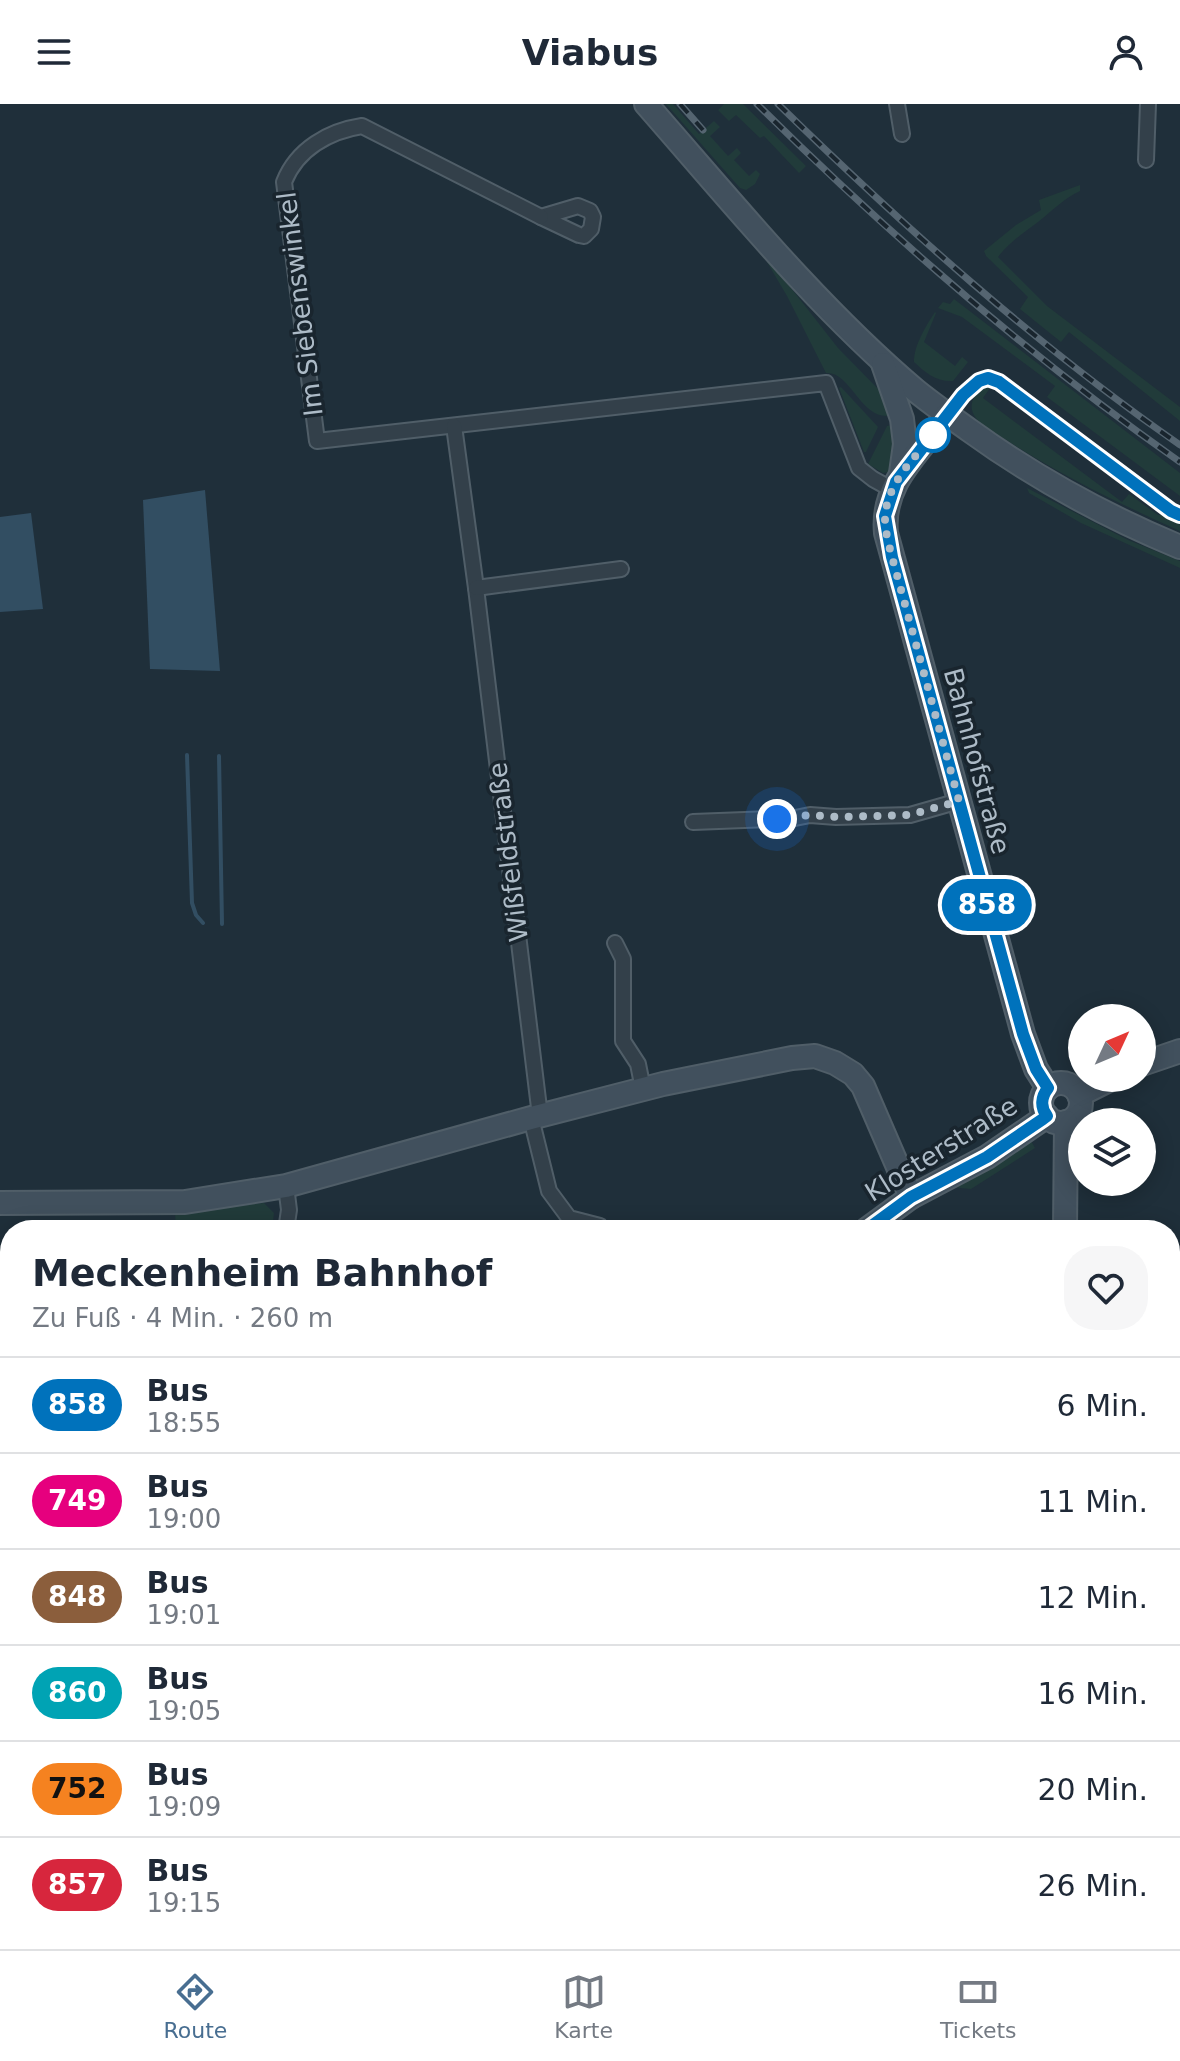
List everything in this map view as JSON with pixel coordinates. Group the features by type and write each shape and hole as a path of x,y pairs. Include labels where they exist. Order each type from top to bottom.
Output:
{"street":[{"path":"646,104 785,262 915,390 1038,477 1097,509 1180,547"},
{"path":"897,104 902,134"},
{"path":"1146,160 1148,104"},
{"name":"Im Siebenswinkel","path":"454,426 317,441 284,182 289,169 328,135 362,126 541,217"},
{"name":"Bahnhofstraße","path":"881,359 902,419 905,444 885,516 886,533 1023,1034 1036,1069 1048,1088"},
{"path":"454,426 826,383 859,468 873,479 897,481 947,414"},
{"name":"Wißfeldstraße","path":"454,426 476,588 535,1117 549,1191 569,1218 577,1220"},
{"path":"476,588 621,569"},
{"path":"693,822 810,815 910,815 959,801"},
{"path":"615,943 623,959 623,1041 638,1064 643,1089"},
{"path":"1156,1059 1180,1051"},
{"path":"0,1203 185,1202 286,1186 683,1079 815,1056 853,1074 863,1086 911,1197"},
{"path":"1067,1084 1079,1095 1081,1105 1078,1114 1056,1119 1044,1112 1042,1100 1048,1088 1067,1084"},
{"path":"1079,1095 1085,1092"},
{"path":"1056,1119 1064,1220"},
{"name":"Klosterstraße","path":"880,1220 911,1197 1056,1119"},
{"path":"286,1186 288,1220"},
{"path":"0,1370 0,1404"}],"green space":[{"path":"666,104 673,104 699,134 714,121 720,127 710,136 728,156 737,148 741,153 734,160 749,176 756,170 760,174 755,184 746,190 740,188"},
{"path":"724,104 743,104 806,166 799,173 764,136 760,138 736,115 729,121 718,110"},
{"path":"1080,185 1080,191 1019,236 998,257 1047,306 1180,407 1180,421 1069,332 1061,342 1020,309 1028,297 986,256 984,251 1016,225 1041,210 1039,200"},
{"path":"769,260 838,348 882,393 894,415 883,416 873,412 843,380 826,373 767,262"},
{"path":"954,299 1180,473 1180,496 1047,397 1055,386 962,317 938,308 943,302 950,304"},
{"path":"935,312 924,342 955,366 962,357 968,362 953,381 936,378 914,362 918,342"},
{"path":"984,387 990,388 983,398 1122,502 1129,494 1158,515 1170,515 1180,520 1180,531 1073,479 983,425 973,414 972,405 974,397"},
{"path":"839,388 878,427 866,452"},
{"path":"896,424 894,461 889,472 883,473 868,464 887,426"},
{"path":"1027,488 1128,540 1180,561 1180,568 1081,523 1029,493"},
{"path":"1031,1141 1035,1148 971,1189 950,1187"},
{"path":"264,1203 274,1213 273,1220 175,1220 175,1211"}],"water":[{"path":"205,490 220,671 150,669 143,500"},
{"path":"31,513 43,609 0,612 0,517"}],"waterway":[{"path":"187,755 192,903 203,923"},
{"path":"219,756 222,924"}],"railway":[{"path":"680,104 703,130"},
{"path":"757,104 857,200 961,292 1069,380 1180,462"},
{"path":"778,104 873,195 972,283 1074,367 1180,445"}],"bus line":[{"name":"858","path":"879,1220 911,1197 987,1157 1047,1116 1042,1100 1048,1088 1036,1069 1023,1034 892,557 885,516 896,482 963,395 979,381 988,378 999,382 1180,515"}],"route":[{"path":"777,819 810,815 910,815 959,801 886,533 885,516 896,482 933,435"}]}
